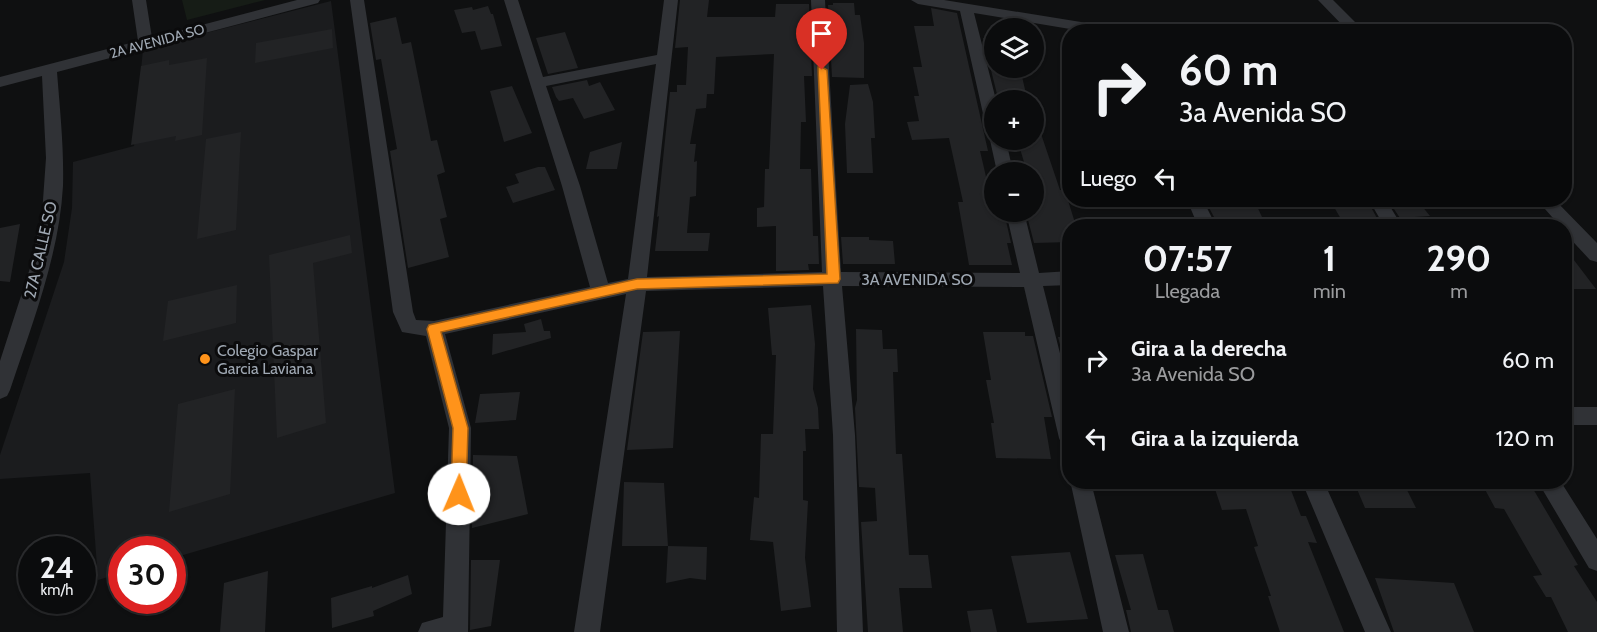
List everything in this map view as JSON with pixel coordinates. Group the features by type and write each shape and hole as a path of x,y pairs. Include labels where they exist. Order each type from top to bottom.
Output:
{"street":[{"path":"139,0 146,44"},
{"name":"2A AVENIDA SO","path":"0,82 314,0"},
{"name":"3A AVENIDA SO","path":"357,0 403,312 409,327 434,329 637,284 833,279 1062,278"},
{"path":"511,0 571,186 601,293"},
{"path":"587,632 637,284 671,0"},
{"path":"818,0 834,324 844,435 850,632"},
{"path":"918,0 1067,24"},
{"path":"1325,0 1350,24"},
{"path":"966,8 985,90"},
{"path":"537,83 664,58"},
{"name":"27A CALLE SO","path":"0,390 25,315 46,240 54,189 55,137 49,69"},
{"path":"1552,207 1563,219"},
{"path":"1017,222 1062,406"},
{"path":"1572,229 1597,255"},
{"path":"430,632 455,629 460,428 434,329"},
{"path":"1572,416 1597,417"},
{"path":"1082,489 1116,632"},
{"path":"1316,489 1378,632"},
{"path":"1553,489 1597,560"}],"shaded area":[{"path":"182,0 265,0 187,20"},
{"name":"Colegio Gaspar Garcia Laviana","path":"331,1 395,493 186,554 186,536 108,536 108,577 98,580 90,473 0,479 0,455 64,262 72,208 73,162 134,146 143,49"}],"building":[{"path":"680,0 709,0 707,17 775,17 776,4 809,4 812,76 804,76 806,122 801,122 800,169 811,169 813,236 818,236 819,264 808,264 809,270 776,271 776,226 757,227 757,208 764,207 765,169 769,169 774,54 716,57 714,94 707,94 706,108 696,109 690,144 696,144 694,162 697,161 696,196 690,197 687,233 710,233 708,251 655,251 670,92 677,92 677,85 686,85 688,47 675,48"},
{"path":"833,3 854,3 855,15 860,15 864,43 864,78 832,77 828,5 833,5"},
{"path":"488,6 493,14 502,46 481,50 475,31 462,33 454,10 472,7 473,10"},
{"path":"931,8 957,13 984,133 984,150 988,151 980,151 984,168 984,222 1006,222 1011,243 1007,243 1012,265 969,265 958,202 963,202 949,138 912,140 907,122 919,121 914,96 919,96 913,67 922,67 914,26 934,26"},
{"path":"396,17 402,44 411,42 431,141 437,140 445,172 437,175 447,217 440,219 449,257 408,268 390,151 397,149 381,59 376,60 370,23"},
{"path":"332,29 333,48 255,63 256,43"},
{"path":"565,32 578,68 548,74 536,38"},
{"path":"207,58 202,135 175,141 176,136 131,145 141,66 169,60 169,65"},
{"path":"993,78 1022,78 1025,90 996,90"},
{"path":"587,80 589,86 600,82 615,110 584,119 573,98 559,101 552,87"},
{"path":"868,84 873,102 875,138 871,138 873,173 847,173 845,124 850,85"},
{"path":"512,86 532,133 504,142 490,91"},
{"path":"241,132 236,230 197,239 206,139"},
{"path":"622,142 617,169 586,169 590,152"},
{"path":"1044,143 1060,190 1062,190 1062,207 1070,207 1074,219 1062,219 1062,242 1034,243 1029,222 1044,222 1044,162 1024,162 1020,150 1044,150"},
{"path":"545,167 555,190 513,203 506,187 519,183 515,174"},
{"path":"1209,207 1257,207 1262,217 1214,217"},
{"path":"1334,207 1371,207 1377,219 1341,219"},
{"path":"1393,207 1423,207 1430,216 1400,218"},
{"path":"20,224 10,282 0,281 0,228"},
{"path":"350,235 352,253 313,263 326,423 277,438 269,255"},
{"path":"841,237 869,237 869,240 893,241 895,264 843,264"},
{"path":"1572,258 1596,289 1572,289"},
{"path":"237,285 236,323 163,341 168,301"},
{"path":"811,305 815,344 813,389 818,408 819,429 805,429 803,500 808,501 805,558 811,607 781,611 773,542 750,540 754,497 759,498 761,434 773,434 776,355 772,355 768,308"},
{"path":"541,319 544,331 550,331 551,338 492,355 493,334 526,332 524,324"},
{"path":"856,329 882,330 883,349 897,349 898,372 893,372 896,454 902,454 909,555 928,555 932,588 899,588 903,632 868,632 861,522 877,521 875,488 859,487 855,408 857,400"},
{"path":"680,331 673,448 627,450 643,332"},
{"path":"983,332 1025,332 1025,336 1033,336 1052,417 1044,417 1051,459 996,458 991,423 994,423 986,380 991,380"},
{"path":"1058,337 1062,337 1062,352"},
{"path":"235,389 230,494 169,512 178,404"},
{"path":"520,392 516,420 475,423 480,394"},
{"path":"473,455 517,456 528,514 472,528"},
{"path":"624,482 664,483 668,546 622,546"},
{"path":"1215,489 1291,489 1301,516 1306,516 1317,543 1308,542 1344,632 1280,632 1268,596 1271,596 1254,547 1258,546 1246,509 1222,510"},
{"path":"1357,489 1406,489 1416,508 1365,508"},
{"path":"1485,489 1533,489 1578,565 1574,566 1597,602 1597,632 1568,632 1551,597 1546,597 1533,576 1542,575 1504,509 1495,508"},
{"path":"668,546 707,547 706,580 690,578 666,583"},
{"path":"1070,552 1088,619 1027,623 1011,556"},
{"path":"1143,554 1158,610 1168,610 1174,632 1131,632 1126,610 1131,610 1115,555"},
{"path":"471,560 500,560 491,626 470,630"},
{"path":"268,571 265,632 220,632 224,583"},
{"path":"408,575 412,594 373,611 374,616 332,628 331,598 372,586 372,588"},
{"path":"1375,578 1454,583 1474,632 1394,632"},
{"path":"992,609 997,632 971,632 967,611"}],"place":[{"name":"Colegio Gaspar Garcia Laviana","path":"205,359"}],"route":[{"path":"459,494 460,428 434,329 637,284 833,279 822,70"}]}
